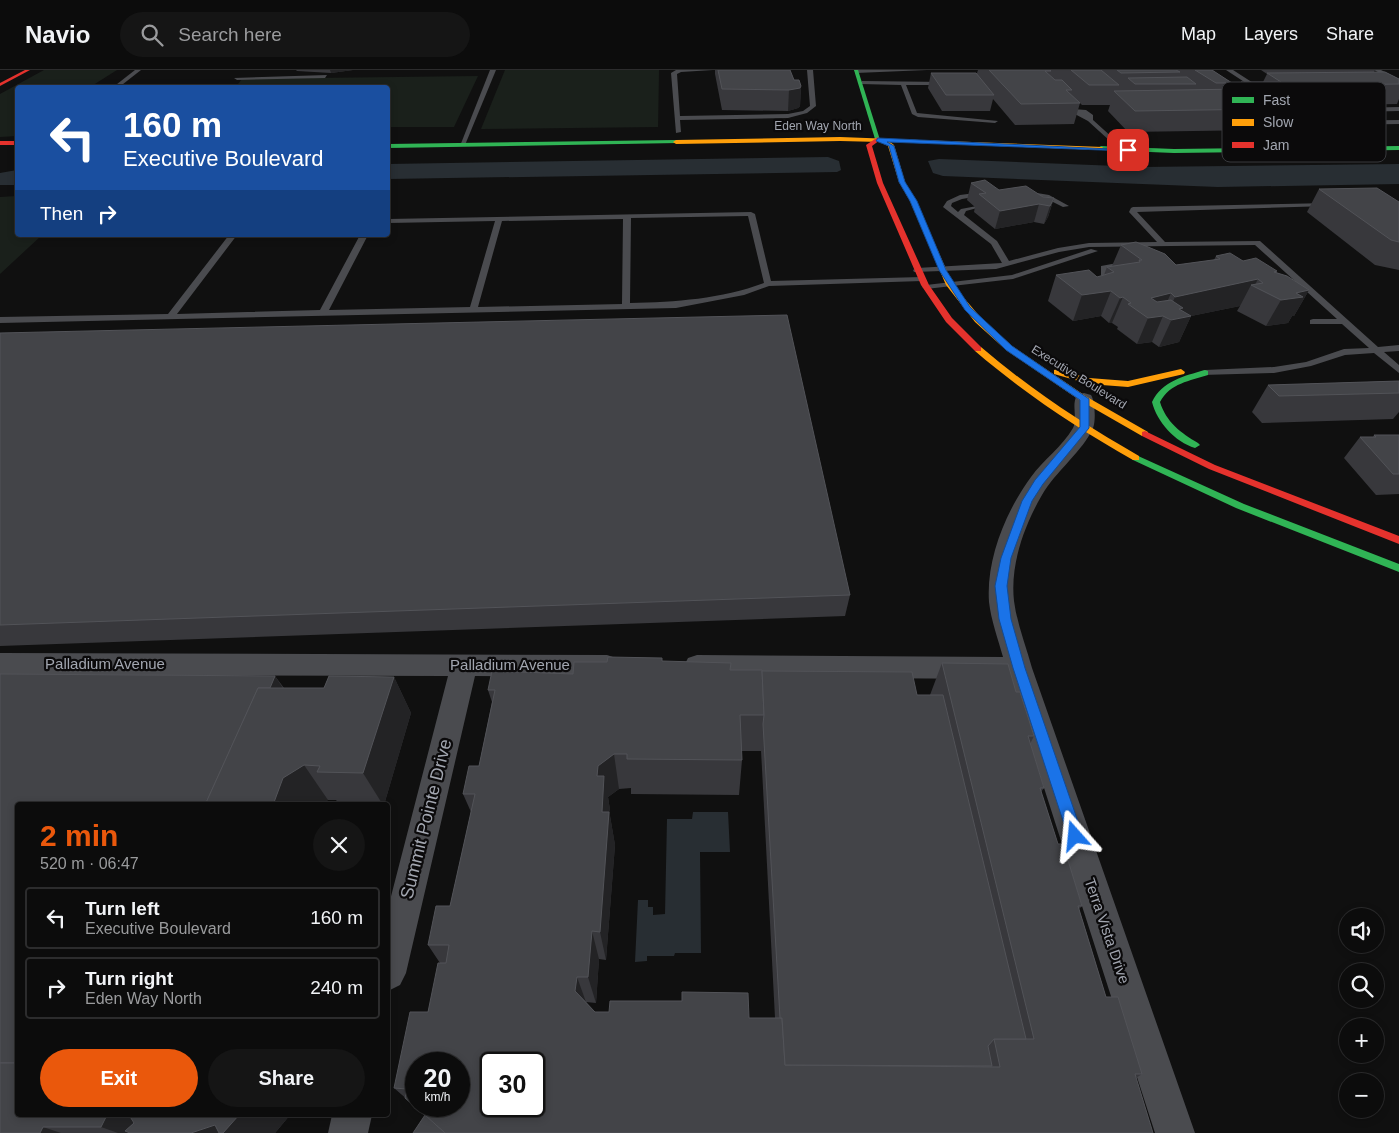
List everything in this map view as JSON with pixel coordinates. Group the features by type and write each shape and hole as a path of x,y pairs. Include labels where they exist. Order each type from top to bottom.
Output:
{"street":[{"path":"0,74 6,70"},
{"path":"0,85 28,70"},
{"path":"856,70 862,82 876,135"},
{"name":"Eden Way North","path":"390,146 464,140 678,132 1112,140 1222,140"},
{"name":"Eden Way North","path":"390,137 464,140 876,135 1147,150 1222,149"},
{"name":"Executive Boulevard","path":"1399,540 1212,467 1138,430 1084,413 1014,380 981,352 948,319 921,279 894,212 881,187 869,145 876,135 891,146 902,182 913,201 950,285 967,308 992,334 1028,362 1084,413 1131,454 1224,499 1399,568"},
{"name":"Eden Way North","path":"1386,138 1399,138"},
{"path":"0,143 15,143"},
{"name":"Eden Way North","path":"1386,148 1399,148"},
{"path":"0,153 15,152"},
{"path":"1028,362 1075,378 1102,383 1128,384 1183,372 1205,373"},
{"path":"1205,373 1176,382 1160,392 1155,402 1159,414 1170,428 1186,440 1309,506"},
{"name":"Terra Vista Drive","path":"1084,413 1027,501 1006,558 1001,586 1002,601 1019,668 1175,1133"},
{"name":"Palladium Avenue","path":"0,664 628,666"},
{"name":"Summit Pointe Drive","path":"390,965 465,664"},
{"path":"668,666 1019,668"},
{"path":"348,1133 352,1117"}],"lane":[{"path":"118,85 138,70"},
{"path":"231,84 245,70"},
{"path":"464,140 493,70"},
{"path":"678,132 674,73 680,70 710,70"},
{"path":"677,118 788,116 802,113 814,106 810,70"},
{"path":"856,70 924,70"},
{"path":"1229,70 1248,82"},
{"path":"1377,70 1399,81"},
{"path":"237,78 324,76"},
{"path":"862,82 949,83"},
{"path":"903,83 915,114 920,116 995,121"},
{"path":"1390,86 1399,86"},
{"path":"1070,103 1078,110"},
{"path":"1093,108 1073,111 1090,120 1112,140"},
{"path":"1386,109 1399,109"},
{"path":"1386,122 1399,122"},
{"path":"1017,196 1059,203 1030,202"},
{"path":"960,216 949,211 947,207 949,202 960,197 986,197"},
{"path":"1164,245 1134,212 1134,209 1338,204"},
{"path":"960,216 973,205 955,205 953,208 960,216 994,243 1007,264"},
{"path":"390,221 751,214 768,284"},
{"path":"626,306 627,217"},
{"path":"473,310 499,219"},
{"path":"171,316 231,237"},
{"path":"323,313 363,237"},
{"path":"921,279 943,270 1007,264 1073,247 1107,244 1257,243 1399,370"},
{"path":"1107,244 1127,249 1136,262 1104,268 1105,275 1111,280"},
{"path":"0,320 676,305 744,293 768,284 921,279 950,285 1013,277 1100,250 1127,249 1151,245"},
{"path":"1313,322 1345,322"},
{"path":"1205,373 1274,370 1308,364 1344,352 1399,348"}],"shaded area":[{"path":"44,70 117,70 93,85 16,85"},
{"path":"505,70 659,70 658,127 481,129"},
{"path":"478,76 454,127 390,127 390,85 237,85 242,79"},
{"path":"15,86 15,136 0,137 0,94"},
{"path":"828,157 839,161 841,170 837,172 390,179 390,164"},
{"path":"939,159 1143,167 1399,164 1399,184 1218,187 943,176 933,173 928,161"},
{"path":"15,170 15,185 0,185 0,173"},
{"path":"15,196 15,237 40,237 0,274 0,197"},
{"path":"693,812 728,812 730,852 700,852 701,953 647,956 647,961 635,962 638,900 648,900 648,907 653,907 653,915 665,914 667,819 692,819"}],"building":[{"path":"718,70 790,70 794,80 799,80 801,86 800,88 789,90 722,89"},
{"path":"989,70 1050,70 1045,71 1055,80 1062,80 1072,90 1066,90 1080,103 1021,104"},
{"path":"1071,70 1101,70 1119,85 1089,85"},
{"path":"1117,70 1176,70 1180,72 1121,73"},
{"path":"1195,70 1212,70 1230,82 1216,83"},
{"path":"1385,72 1399,79 1399,84 1386,84 1386,82 1281,82 1267,73"},
{"path":"931,73 976,73 994,95 946,95"},
{"path":"1187,77 1196,84 1135,84 1128,78"},
{"path":"1222,89 1222,110 1135,111 1114,91"},
{"path":"985,180 999,190 1026,186 1043,197 1054,198 1050,206 1039,204 1000,211 979,194 986,193 971,183"},
{"path":"1377,188 1399,202 1399,242 1391,240 1319,189"},
{"path":"1136,242 1165,254 1176,265 1220,259 1216,256 1230,253 1243,261 1256,258 1277,271 1274,272 1287,276 1309,290 1296,293 1303,297 1281,300 1251,285 1263,283 1258,279 1175,297 1171,293 1151,298 1157,302 1171,300 1183,308 1179,309 1191,316 1171,320 1163,316 1148,318 1128,304 1131,303 1123,297 1120,298 1111,291 1082,295 1056,275 1089,270 1097,277 1114,272 1107,267 1140,262 1139,260 1142,260 1121,245"},
{"path":"787,315 850,595 0,625 0,333"},
{"path":"1399,381 1399,393 1279,396 1268,385"},
{"path":"1374,435 1399,435 1399,474 1393,474 1360,437 1376,437"},
{"path":"608,657 662,658 662,661 731,663 730,670 762,670 764,715 740,715 742,760 627,759 627,754 614,754 598,766 597,776 604,776 602,812 609,812 600,932 592,931 588,977 577,977 575,991 595,1012 609,1012 610,1001 682,1001 682,992 748,993 749,1018 782,1018 785,1065 1000,1067 994,1039 1034,1039 942,663 1008,664 1016,692 1020,692 1034,736 1028,736 1044,788 1040,788 1058,844 1063,844 1082,906 1078,906 1106,997 1118,997 1142,1074 1135,1074 1153,1133 445,1133 427,1117 470,1117 470,1052 405,1052 405,1089 394,1088 410,1012 428,1012 438,963 446,963 449,945 428,945 436,906 450,906 475,794 463,794 469,766 479,766 495,690 488,690 492,671 573,674 574,662 607,662"},
{"path":"762,671 912,672 917,695 943,695 1026,1039 994,1039 988,1046 992,1066 785,1065 782,1018 780,1018 763,724"},
{"path":"0,674 275,676 270,688 258,688 206,802 15,802 15,1063 0,1063"},
{"path":"329,676 394,677 363,773 317,772 320,766 304,765 283,778 274,802 206,802 258,688 324,688"},
{"path":"0,1063 15,1063 15,1117 106,1117 101,1127 43,1127 40,1133 0,1133"},
{"path":"130,1117 237,1117 223,1133 219,1133 215,1125 191,1133 130,1133 125,1131 134,1123"},
{"path":"424,1117 427,1117 445,1133 413,1133"}],"traffic: fast":[{"path":"856,70 878,139"},
{"path":"390,146 676,142"},
{"path":"1101,148 1174,151 1222,150"},
{"path":"1386,148 1399,148"},
{"path":"1195,445 1171,428 1161,416 1156,402 1164,389 1170,385 1205,373"},
{"path":"1136,458 1240,506 1399,568"}],"traffic: slow":[{"path":"676,142 840,139 1101,148"},
{"path":"878,139 891,145 902,182 913,201 950,285 978,320 1009,348 1084,399 1145,434"},
{"path":"978,349 1015,380 1054,408 1136,458"},
{"path":"1057,372 1089,381 1128,384 1181,372"}],"traffic: jam":[{"path":"0,85 28,70"},
{"path":"878,139 869,145 880,183 925,285 949,320 978,349"},
{"path":"0,143 15,143"},
{"path":"1145,434 1212,467 1399,540"}],"route":[{"path":"1075,836 1019,668 1005,619 1001,586 1006,558 1018,521 1027,501 1039,482 1084,428 1084,399 1059,384 1009,348 992,334 958,297 950,285 913,201 902,182 891,146 878,140 1128,150"}]}
